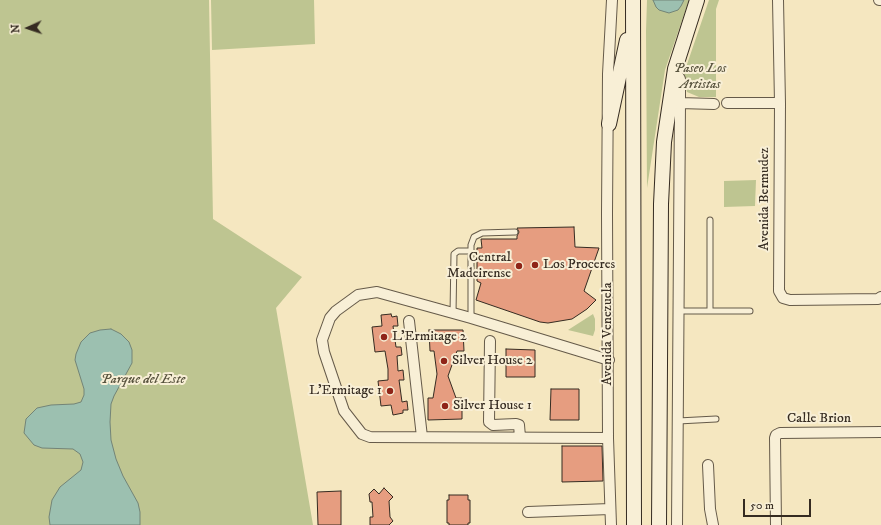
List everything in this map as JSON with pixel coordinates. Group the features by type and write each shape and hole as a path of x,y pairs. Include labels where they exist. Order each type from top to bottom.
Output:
{"street":[{"name":"Avenida Venezuela","path":"611,525 608,438 609,360 607,213 609,124 608,74 612,0"},
{"path":"659,525 661,204 664,142 675,69 697,0"},
{"name":"Avenida Bermudez","path":"778,0 780,103 779,291 783,298 790,300 878,299 881,297"},
{"name":"Avenida Venezuela","path":"633,6 634,525"},
{"path":"609,124 633,6"},
{"path":"675,69 680,79 677,525"},
{"path":"680,103 714,104"},
{"path":"727,103 780,103"},
{"path":"608,438 370,437 362,434 344,411 324,352 322,340 330,318 342,306 358,295 377,292 454,313 609,360"},
{"path":"409,321 422,437"},
{"path":"490,341 489,422 493,425 519,425 520,437"},
{"name":"Calle Brion","path":"776,525 776,435 780,433 881,432"},
{"path":"708,465 710,509 713,525"},
{"path":"528,512 610,509"}],"lane":[{"path":"710,220 710,311"},
{"path":"471,318 471,251 474,237 482,233 515,232"},
{"path":"454,313 454,254 458,251 471,251"},
{"path":"679,310 750,311"},
{"path":"678,421 716,419"}],"green space":[{"name":"Parque del Este","path":"0,0 209,0 213,219 302,277 276,308 313,525 0,525"},
{"path":"211,0 314,0 315,44 212,50"},
{"path":"647,0 689,0 665,70 647,188 646,31"},
{"name":"Paseo Los Artistas","path":"709,0 719,0 716,9 716,97 699,97 687,92 683,76"},
{"path":"756,180 755,206 724,207 724,181"},
{"path":"593,314 595,319 595,330 593,336 568,330"}],"shaded area":[{"path":"653,0 684,0 678,10 669,13 659,10"},
{"path":"111,329 121,334 129,342 132,350 132,363 111,404 110,422 111,440 116,459 123,476 138,503 140,525 50,525 49,517 52,500 60,487 81,470 83,462 80,454 73,449 42,448 34,445 24,433 26,419 37,408 81,402 84,395 84,389 75,360 76,354 81,342 90,333"}],"building":[{"name":"Los Proceres","path":"574,227 575,247 599,248 584,291 596,300 587,309 572,319 548,323 540,322 476,300 481,283 477,281 477,248 482,248 481,239 517,239 519,232 517,228"},
{"path":"391,314 392,317 397,316 398,326 393,326 396,347 401,347 402,355 397,356 398,371 403,370 404,380 399,380 402,402 407,401 408,410 403,410 403,413 393,415 391,405 381,406 378,381 388,380 388,369 385,351 375,352 372,327 382,326 381,315"},
{"path":"429,330 463,330 464,351 457,351 448,376 456,398 462,398 462,419 428,420 428,398 433,398 437,374 434,351 430,351"},
{"path":"506,349 535,350 535,377 506,377"},
{"path":"551,389 579,389 579,420 550,420"},
{"path":"562,446 602,446 603,481 562,482"},
{"path":"384,488 393,497 389,501 390,517 393,521 389,525 370,525 370,517 373,517 372,502 370,502 369,494 374,489 379,494"},
{"path":"341,491 341,525 318,525 317,492"},
{"path":"449,495 468,495 468,500 470,500 470,523 468,523 468,525 449,525 449,523 447,523 447,500 449,500"}],"place":[{"name":"Los Proceres","path":"535,265"},
{"name":"Central Madeirense","path":"519,266"},
{"name":"L'Ermitage 2","path":"384,337"},
{"name":"Silver House 2","path":"444,361"},
{"name":"L'Ermitage 1","path":"390,391"},
{"name":"Silver House 1","path":"445,406"}]}
